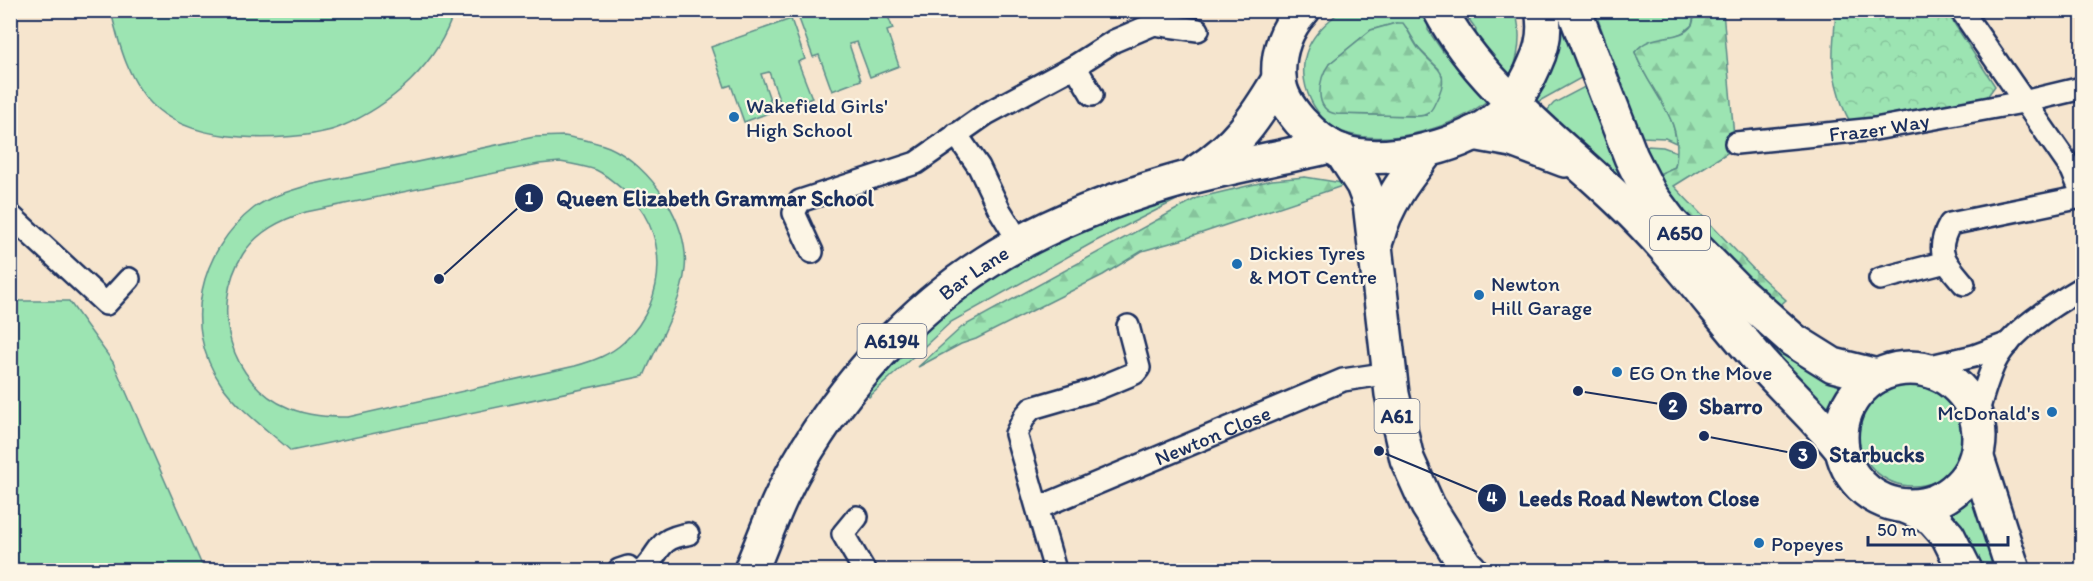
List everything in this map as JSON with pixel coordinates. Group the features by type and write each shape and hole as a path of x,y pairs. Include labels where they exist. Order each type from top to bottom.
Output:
{"main road":[{"name":"A650","path":"1440,10 1452,31 1474,60 1513,102 1644,225 1760,361 1814,416 1842,450"},
{"name":"A61","path":"1335,149 1360,155 1387,156 1428,150 1473,133 1492,122 1513,102 1526,83 1538,58 1544,28 1542,10"},
{"name":"A650","path":"1574,10 1631,157 1650,195 1671,223 1737,291 1793,340 1833,365 1877,376"},
{"name":"A61","path":"1301,12 1282,46 1279,59 1281,93 1293,113 1307,129 1335,149 1368,194 1372,212 1392,394 1407,459 1428,506 1464,569"},
{"name":"Bar Lane","path":"1188,178 1226,152 1256,116 1279,79"},
{"path":"1473,133 1521,143 1586,169"},
{"name":"Bar Lane","path":"751,570 780,500 798,464 822,425 849,390 902,331 969,274 1049,228 1100,207 1188,178 1335,149"},
{"name":"A61","path":"1374,245 1390,201 1428,150"},
{"path":"1905,506 1928,504 1949,494 1971,472 1977,458 1980,429 1977,415 1962,390 1947,377 1922,368 1894,369 1877,376 1859,390 1845,413 1842,426 1842,450 1849,470 1869,493 1932,518 1948,536 1965,570"},
{"path":"1977,458 2013,570"}],"street":[{"path":"1961,10 2072,171 2082,195 1950,224 1943,236 1941,250 1946,262 1964,284"},
{"path":"812,252 794,213 800,201 916,163 986,114 1075,66 1114,41 1154,24 1198,30"},
{"path":"1075,66 1092,95"},
{"name":"Frazer Way","path":"1736,143 1875,129 2023,102 2082,88"},
{"path":"956,134 979,167 999,209 1020,243"},
{"path":"10,215 106,304 129,279"},
{"path":"1880,279 1946,262"},
{"path":"1977,415 1989,375 2009,342 2050,308 2082,288"},
{"path":"1055,570 1016,434 1032,408 1094,390 1136,373 1139,368 1128,326"},
{"path":"1922,368 1974,356 2009,342"},
{"name":"Newton Close","path":"1038,508 1343,380 1390,373"},
{"path":"856,517 843,534 864,570"},
{"path":"643,570 664,541 688,534"},
{"path":"619,570 628,567 629,570"}],"green space":[{"path":"111,10 454,11 437,49 410,81 377,107 359,118 330,130 291,137 252,138 196,129 175,121 156,108 139,88 126,63"},
{"path":"813,10 886,11 893,29 887,31 899,66 870,77 857,42 849,44 861,80 832,91 819,55 813,57 798,16"},
{"path":"1341,11 1426,11 1429,16 1428,30 1443,52 1457,59 1488,100 1458,119 1422,132 1366,137 1337,129 1326,121 1310,100 1304,74 1304,61 1314,37","holes":["1396,23 1406,27 1419,49 1439,69 1427,115 1337,114 1329,64 1371,30"]},
{"path":"1463,11 1515,11 1519,27 1519,45 1508,79 1475,43 1476,29"},
{"path":"1595,11 1695,11 1692,25 1682,33 1635,52 1645,75 1671,119 1676,143 1665,138 1642,137 1639,134"},
{"path":"1695,11 1723,11 1735,148 1674,186 1786,300 1777,308 1698,228 1657,175 1675,167 1677,149 1675,134 1671,120 1635,52 1649,41 1680,34 1687,30 1693,24"},
{"path":"1836,11 1946,11 1995,86 1987,97 1976,100 1852,123 1842,104 1833,70"},
{"path":"1558,13 1590,73 1534,104 1531,99"},
{"path":"791,19 805,59 798,62 812,98 783,109 769,72 761,74 774,111 744,122 731,85 725,87 711,47"},
{"path":"1403,23 1418,48 1440,71 1442,83 1432,109 1420,116 1329,112 1321,101 1320,85 1329,64 1371,30"},
{"path":"1594,82 1628,166 1857,385 1837,403 1832,413 1747,328 1544,114 1554,103"},
{"path":"564,136 609,147 639,167 652,181 674,215 685,251 683,282 674,309 644,376 291,451 228,393 209,362 202,338 200,314 202,290 209,267 220,245 235,225 254,208 273,197 309,185 534,137","holes":["560,162 596,170 622,189 638,205 649,223 656,243 658,264 656,285 649,306 639,325 613,351 575,366 348,417 318,416 289,408 269,397 252,381 240,363 231,342 227,320 228,297 233,275 243,254 271,227 306,212 539,164"]},
{"path":"1647,146 1663,147 1677,152 1675,167 1657,175 1644,149"},
{"path":"1305,177 1348,184 1142,251 1103,275 918,367 962,327 1197,198 1272,180"},
{"path":"1202,187 1094,242 951,322 869,397 866,394 867,389 963,294 1074,230"},
{"path":"11,301 69,301 113,362 204,570 11,570"},
{"path":"1913,376 1934,380 1952,392 1964,410 1968,431 1964,452 1952,470 1934,482 1913,486 1892,482 1874,470 1862,452 1858,431 1862,410 1874,392 1892,380"},
{"path":"1974,485 2006,570 1981,570 1939,508 1958,498"}],"place":[{"name":"Wakefield Girls' High School","path":"734,117"},
{"name":"Dickies Tyres & MOT Centre","path":"1237,264"},
{"name":"Queen Elizabeth Grammar School","path":"439,279"},
{"name":"Newton Hill Garage","path":"1479,295"},
{"name":"EG On the Move","path":"1617,372"},
{"name":"Sbarro","path":"1578,391"},
{"name":"McDonald's","path":"2052,412"},
{"name":"Starbucks","path":"1704,436"},
{"name":"Leeds Road Newton Close","path":"1379,451"},
{"name":"Popeyes","path":"1759,543"}]}
